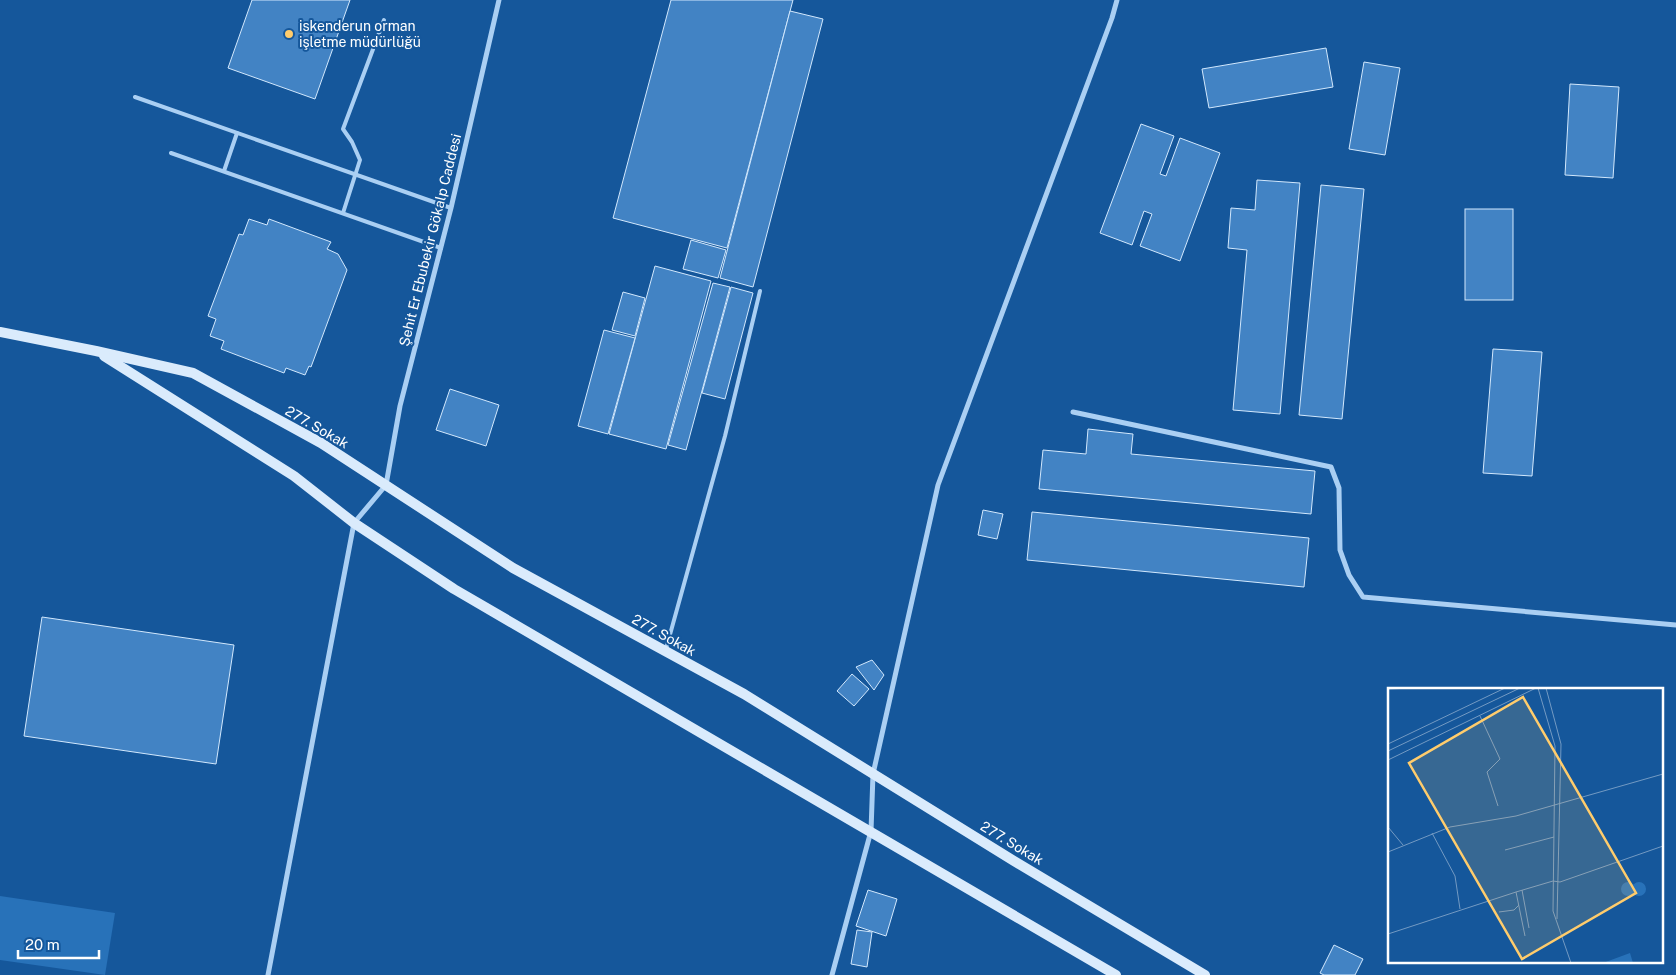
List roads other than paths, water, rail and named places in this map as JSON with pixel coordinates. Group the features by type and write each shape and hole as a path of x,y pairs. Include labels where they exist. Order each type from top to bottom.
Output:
{"street":[{"name":"Şehit Er Ebubekir Gökalp Caddesi","path":"386,485 400,406 451,208 499,0"},
{"path":"832,975 871,831 873,774 938,485 1112,18 1116,0"},
{"name":"277. Sokak","path":"0,332 193,373 321,443 513,568 744,694 1014,862 1205,975"},
{"name":"277. Sokak","path":"96,351 294,476 354,523 454,589 1116,975"},
{"path":"1073,412 1331,467 1339,488 1340,550 1349,575 1363,597 1676,625"},
{"path":"268,975 354,523 386,485"}],"lane":[{"path":"343,213 360,160 352,142 343,129 384,20"},
{"path":"135,97 451,208"},
{"path":"224,171 238,133"},
{"path":"171,153 441,248"},
{"path":"665,651 725,436 760,291"}],"place":[{"name":"iskenderun orman işletme müdürlüğü","path":"289,34"}]}
